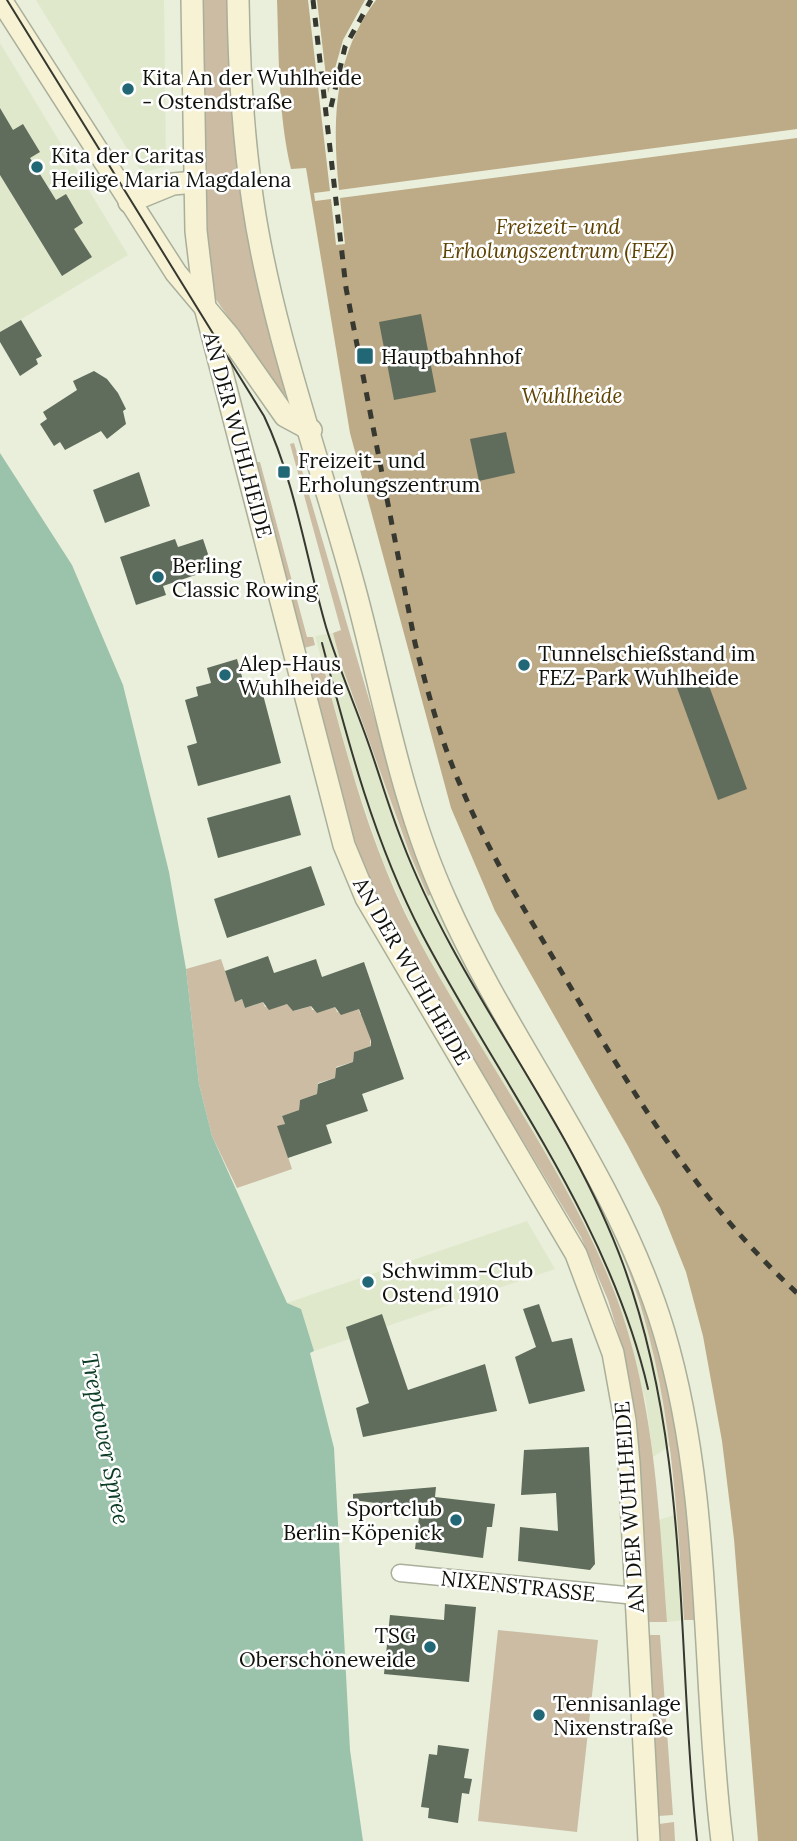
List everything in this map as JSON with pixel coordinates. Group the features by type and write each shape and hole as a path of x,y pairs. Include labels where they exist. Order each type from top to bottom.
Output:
{"main road":[{"path":"2,0 176,273 229,336 285,416 311,430"},
{"name":"AN DER WUHLHEIDE","path":"192,0 197,244 205,307 299,665 328,791 359,882 564,1232 606,1327 625,1420 649,1841"},
{"path":"238,0 245,138 253,204 266,270 364,621 377,689 402,782 431,865 480,969 611,1198 642,1269 664,1332 680,1392 697,1504 714,1766 722,1841"},
{"path":"129,202 173,184 195,183"}],"street":[{"name":"NIXENSTRASSE","path":"400,1573 636,1596"}],"shaded area":[{"name":"Kita An der Wuhlheide - Ostendstraße","path":"36,0 164,0 166,166 142,173"},
{"path":"202,0 229,0 286,393 283,396 215,298 208,251 204,184"},
{"name":"Kita der Caritas Heilige Maria Magdalena","path":"0,43 128,255 0,332"},
{"path":"294,443 390,771 433,893 428,896 410,854 341,663 333,633 341,630 290,444"},
{"path":"255,453 257,462 260,462 307,637 313,637 315,645 304,648 252,454"},
{"path":"333,633 401,831 428,895 433,893 588,1180 616,1239 649,1333 667,1417 670,1446 653,1457 646,1402 617,1300 414,931 382,859 351,768 315,636"},
{"path":"321,658 360,798 399,900 440,978 575,1206 617,1299 630,1338 647,1418 658,1499 667,1622 647,1622 637,1421 623,1349 608,1300 581,1237 377,898 345,812 321,722 308,662"},
{"path":"221,959 235,1001 242,999 245,1008 263,1002 265,1007 287,1004 294,1011 311,1006 312,1010 335,1007 337,1012 359,1009 360,1014 364,1013 373,1039 370,1041 371,1046 354,1052 353,1062 336,1067 335,1078 318,1083 317,1094 300,1100 299,1110 282,1116 285,1124 278,1127 292,1169 237,1188 212,1136 199,1084 186,969"},
{"path":"472,972 586,1171 611,1222 653,1328 669,1383 680,1441 696,1620 684,1620 677,1513 664,1406 649,1336 635,1288 596,1194 470,974"},
{"path":"527,1221 555,1269 314,1351 301,1309 287,1303"},
{"path":"677,1514 684,1620 667,1622 659,1520"},
{"name":"Tennisanlage Nixenstraße","path":"498,1630 598,1640 577,1832 478,1821"},
{"path":"648,1635 660,1635 673,1815 658,1816"},
{"path":"674,1822 675,1841 660,1841 659,1824"}],"green space":[{"name":"Wuhlheide","path":"277,0 308,0 330,191 314,193 315,201 331,199 336,245 345,244 340,198 797,138 797,1841 758,1841 734,1539 722,1441 703,1336 686,1272 660,1207 628,1146 495,911 451,808 350,433 306,168 291,169 281,106"},
{"path":"317,0 365,0 343,40 328,93"},
{"path":"376,0 797,0 797,129 339,190 336,115 339,91 351,44"}],"water":[{"name":"Treptower Spree","path":"0,453 72,565 123,685 169,872 186,969 199,1084 212,1136 287,1303 301,1309 314,1351 310,1353 334,1448 350,1750 363,1841 0,1841"}],"building":[{"path":"0,108 13,130 23,124 40,152 30,158 56,200 66,194 83,223 74,229 92,257 62,276 0,175"},
{"path":"421,314 436,392 394,400 379,322"},
{"path":"21,320 42,356 36,359 38,364 20,376 0,342 0,332"},
{"path":"94,371 107,379 118,393 126,409 123,411 126,424 107,439 101,431 65,450 60,442 54,446 40,424 47,419 43,412 77,390 73,381"},
{"path":"506,432 515,473 479,481 470,439"},
{"path":"139,472 150,506 105,523 93,490"},
{"name":"Berling Classic Rowing","path":"175,539 178,547 203,539 213,569 163,586 166,595 136,605 120,557"},
{"path":"237,659 246,691 261,687 281,763 198,786 187,746 197,743 185,700 198,696 196,687 211,683 207,668"},
{"path":"705,675 747,789 718,800 676,685"},
{"path":"290,795 301,835 218,858 207,818"},
{"path":"311,866 325,905 227,938 214,899"},
{"path":"268,956 274,973 316,959 322,977 364,962 404,1079 362,1094 368,1111 326,1125 332,1143 288,1158 277,1126 285,1124 282,1116 299,1110 300,1100 317,1094 318,1084 335,1078 336,1068 353,1062 354,1052 371,1046 371,1040 359,1009 341,1015 335,1007 317,1013 311,1006 293,1011 287,1004 269,1010 263,1002 245,1008 242,999 235,1002 225,971"},
{"path":"539,1304 552,1342 572,1338 585,1391 529,1404 515,1357 536,1347 523,1309"},
{"path":"382,1314 408,1390 485,1364 497,1411 363,1437 356,1408 369,1403 346,1327"},
{"path":"589,1447 595,1564 590,1570 518,1561 520,1527 558,1531 556,1493 521,1495 524,1450"},
{"name":"Sportclub Berlin-Köpenick","path":"436,1487 435,1497 495,1504 492,1527 487,1527 483,1558 415,1549 420,1509 353,1500 353,1494"},
{"name":"TSG Oberschöneweide","path":"445,1604 476,1607 469,1682 384,1674 390,1615 444,1620"},
{"path":"438,1745 469,1749 464,1778 472,1779 469,1794 462,1793 458,1823 428,1818 429,1808 421,1807 429,1754 437,1755"}],"tram line":[{"path":"7,0 264,416 292,493 330,640 402,841 453,949 573,1156 600,1209 623,1264 645,1334 671,1477 697,1841"},
{"path":"322,643 364,791 405,899 453,990 580,1211 607,1268 630,1327 648,1389"}],"railway":[{"path":"313,0 346,288 415,643 454,771 500,868 648,1114 674,1152 731,1224 797,1293"},
{"path":"331,107 345,47 371,0"}],"place":[{"name":"Kita An der Wuhlheide - Ostendstraße","path":"128,89"},
{"name":"Kita der Caritas Heilige Maria Magdalena","path":"37,167"},
{"name":"Hauptbahnhof","path":"365,356"},
{"name":"Freizeit- und Erholungszentrum","path":"284,472"},
{"name":"Berling Classic Rowing","path":"158,577"},
{"name":"Tunnelschießstand im FEZ-Park Wuhlheide","path":"524,665"},
{"name":"Alep-Haus Wuhlheide","path":"225,675"},
{"name":"Schwimm-Club Ostend 1910","path":"368,1282"},
{"name":"Sportclub Berlin-Köpenick","path":"456,1520"},
{"name":"TSG Oberschöneweide","path":"430,1647"},
{"name":"Tennisanlage Nixenstraße","path":"539,1715"}],"park label":[{"name":"Freizeit- und Erholungszentrum (FEZ)","path":"558,238"}]}
